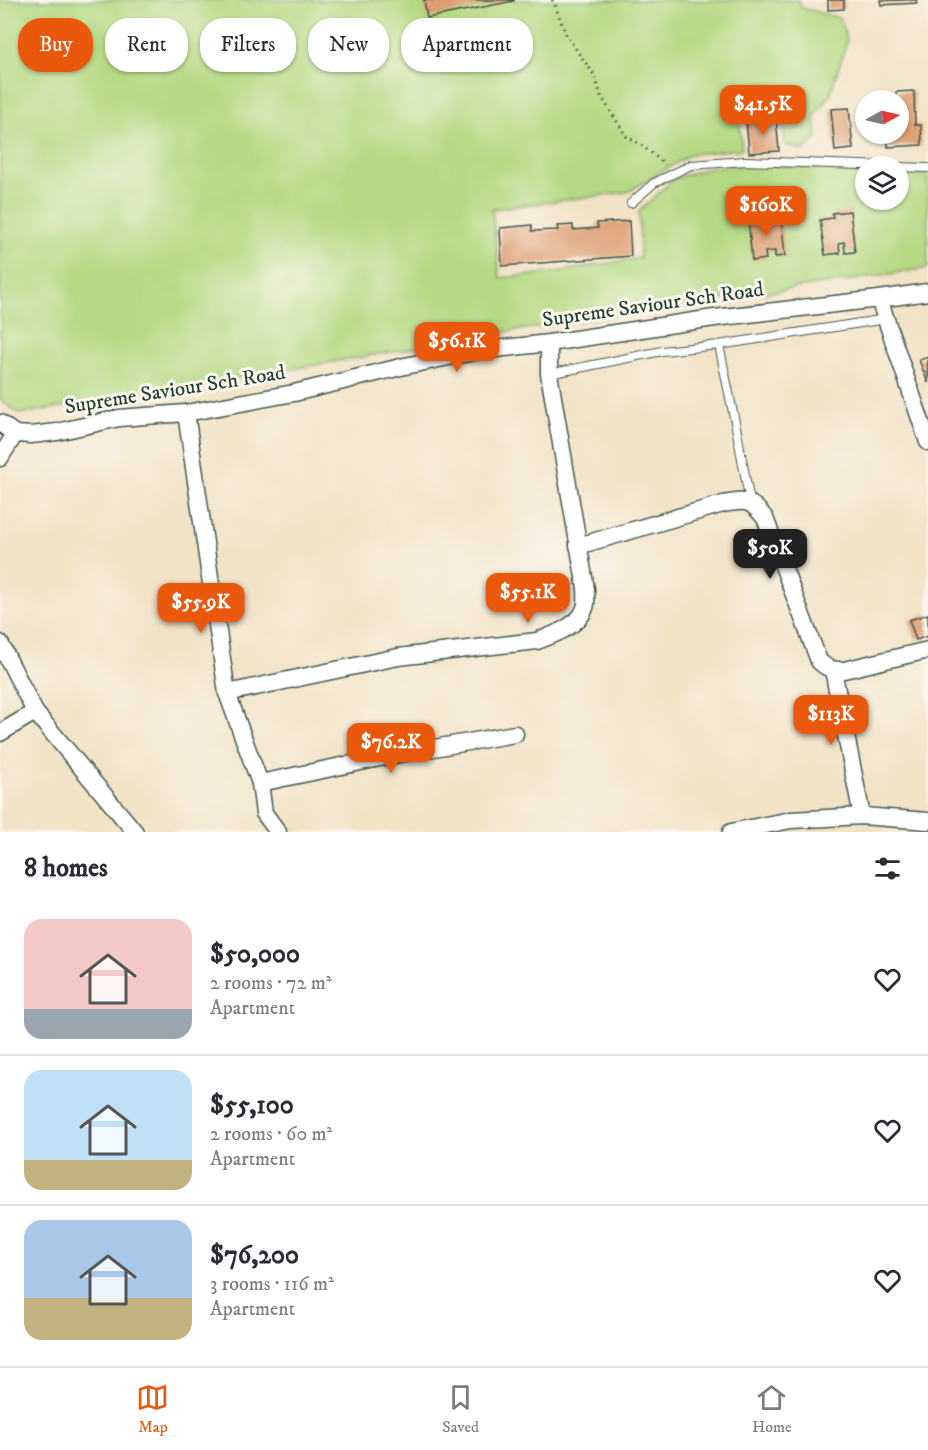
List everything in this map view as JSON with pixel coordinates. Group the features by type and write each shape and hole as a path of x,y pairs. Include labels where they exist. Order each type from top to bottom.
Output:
{"street":[{"name":"Supreme Saviour Sch Road","path":"15,434 57,432 118,418 186,413 294,393 478,351 549,343 714,318 928,292"},
{"path":"879,299 928,442"},
{"path":"227,693 398,657 537,641 574,624 585,609 586,589 549,374 549,343"},
{"path":"186,413 227,693 260,783 264,813 278,832"},
{"path":"0,423 15,434 0,458"},
{"path":"578,546 723,504 750,502 765,518 819,661 825,668 844,670 928,650"},
{"path":"0,643 35,712 135,832"},
{"path":"833,670 862,816"},
{"path":"0,734 35,712"},
{"path":"260,783 399,754 516,734"},
{"path":"731,832 791,820 862,816 928,820"}],"lane":[{"path":"632,203 654,183 691,165 745,161 855,165"},
{"path":"909,167 928,168"},
{"path":"549,374 662,351 718,345 886,319"},
{"path":"718,345 750,502"}],"path":[{"path":"552,0 566,35 595,76 601,96 626,136 641,145 675,173"}],"green space":[{"path":"0,0 799,0 802,8 840,18 847,41 830,95 815,115 817,138 803,151 785,144 782,111 774,106 738,108 742,149 691,154 628,192 492,209 500,278 550,273 640,258 639,211 674,179 711,167 771,165 855,170 855,210 909,210 909,175 928,176 928,268 505,332 19,414 0,399"}],"building":[{"path":"424,0 514,0 514,1 427,18"},
{"path":"828,0 844,0 844,9 828,10"},
{"path":"880,0 916,0 917,3 881,5"},
{"path":"909,91 914,91 915,125 921,125 922,145 888,147 888,144 909,144"},
{"path":"849,108 853,149 835,151 831,109"},
{"path":"756,118 757,125 763,124 763,119 776,118 779,151 749,153 746,120"},
{"path":"850,211 855,252 845,253 844,242 839,243 840,253 825,255 820,220 833,218 832,213"},
{"path":"781,215 785,256 775,257 775,251 765,252 766,259 752,261 748,218"},
{"path":"629,221 631,256 502,266 500,228 532,225 532,231 558,230 557,226 573,225 573,230 598,228 597,223"},
{"path":"928,357 928,383 919,360"},
{"path":"928,614 928,636 916,640 909,620"}]}
